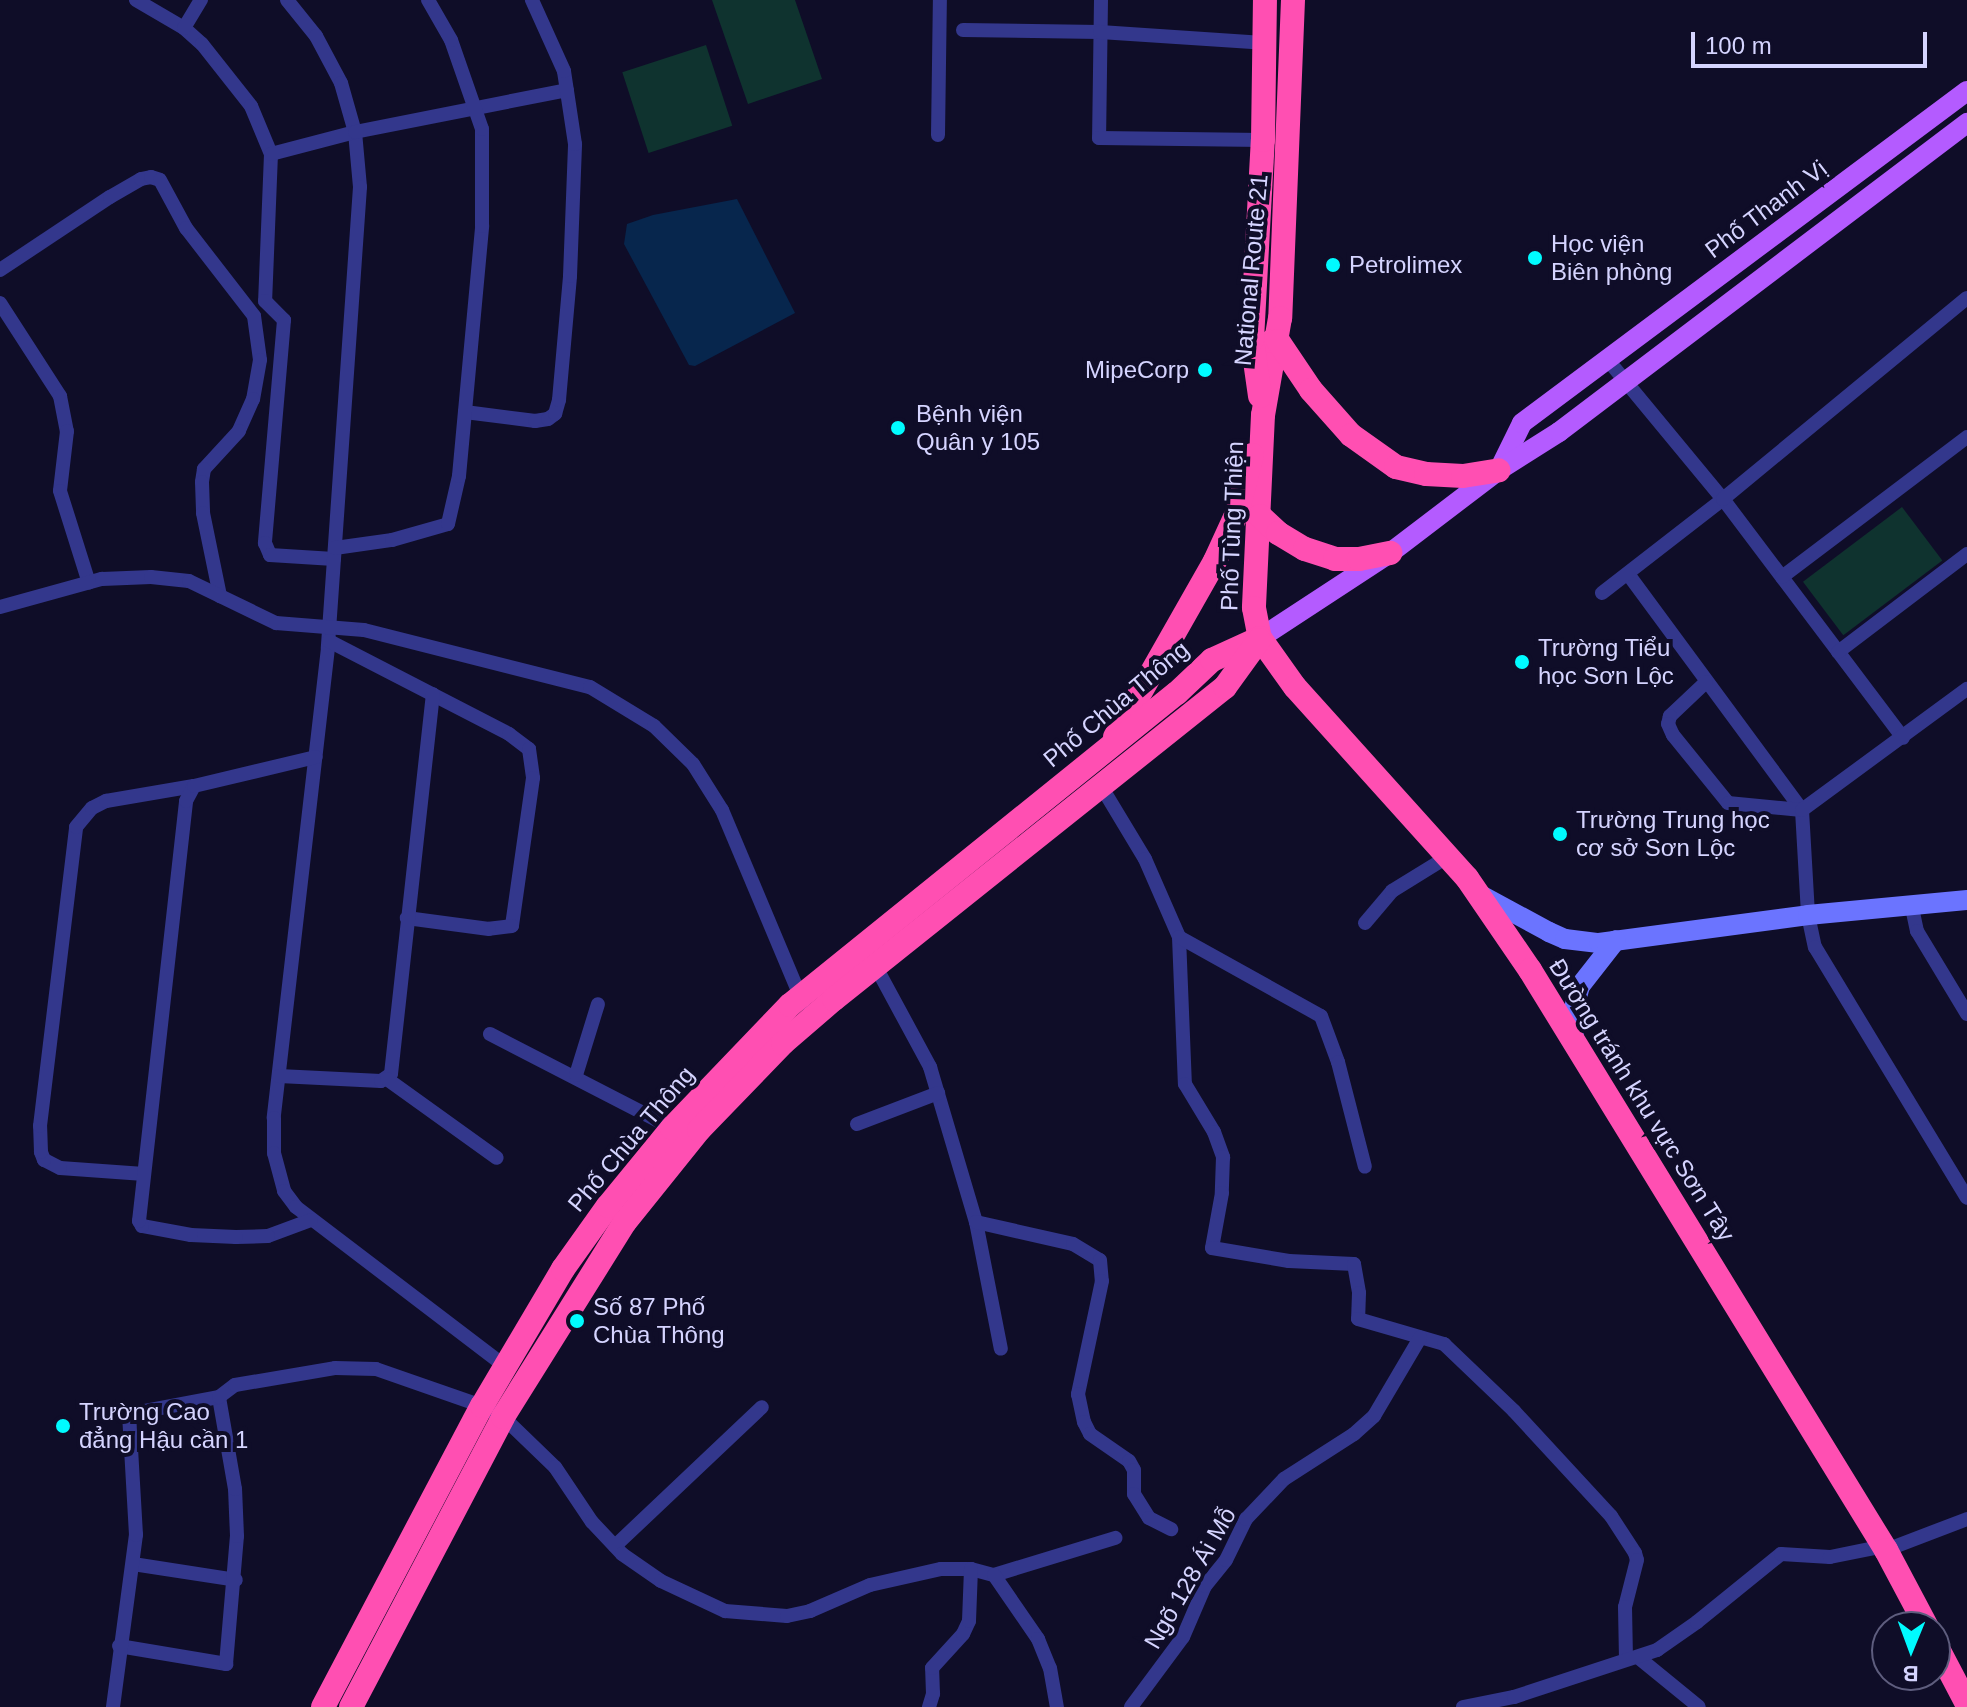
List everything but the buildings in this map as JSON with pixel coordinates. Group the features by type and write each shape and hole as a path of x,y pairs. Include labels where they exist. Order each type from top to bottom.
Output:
{"highway":[{"name":"National Route 21","path":"1263,415 1252,340 1263,140 1265,0"},
{"name":"National Route 21","path":"1263,415 1278,341 1290,139 1293,0"},
{"path":"1252,340 1278,341 1311,390 1336,419 1385,461 1426,474 1463,476 1499,470"},
{"path":"1104,752 1215,561 1237,513 1263,415"},
{"name":"Phố Tùng Thiện","path":"1260,638 1254,608 1263,415"},
{"path":"1260,516 1278,533 1305,549 1335,559 1359,559 1390,553"},
{"name":"Phố Chùa Thông","path":"323,1707 492,1411 672,1128 801,996 1104,752 1212,660 1260,638"},
{"name":"Phố Chùa Thông","path":"351,1707 492,1411 505,1366 563,1269 808,1020 1225,687 1260,638"},
{"name":"Đường tránh khu vực Sơn Tây","path":"1260,638 1295,687 1477,893 1574,1042 1886,1550 1918,1611"},
{"path":"1068,781 1092,793"},
{"path":"1951,1674 1967,1704"}],"main road":[{"name":"Phố Thanh Vị","path":"1499,470 1522,423 1967,91"},
{"path":"1940,112 1965,128"},
{"name":"Phố Thanh Vị","path":"1260,638 1390,553 1499,470 1559,432 1965,128"}],"street":[{"path":"136,0 184,28 202,44 251,106 271,154 265,301 284,320 265,543 270,555 335,554 448,524 459,476 482,226 482,129 451,40 428,0"},
{"path":"184,28 201,0"},
{"path":"287,0 316,36 341,83 355,132 360,187 329,635 279,1076 274,1153 284,1191 311,1220 505,1366"},
{"path":"465,412 535,421 548,419 555,414 571,261 575,144 564,71 532,0"},
{"path":"938,135 940,0"},
{"path":"1101,0 1099,138 1263,140"},
{"path":"963,30 1100,32 1264,43"},
{"path":"271,154 355,132 567,90"},
{"path":"0,270 120,190 151,177 160,180 186,228 254,316 260,360 253,399 239,431 204,469 202,482 203,513 220,596"},
{"path":"1602,593 1723,499 1967,298"},
{"path":"0,303 60,396 67,431 60,491 89,583"},
{"path":"1607,359 1723,499 1903,738"},
{"path":"1782,577 1967,437"},
{"path":"1838,652 1967,554"},
{"path":"1628,574 1802,810 1808,915 1815,947 1967,1198"},
{"path":"0,607 89,583 151,577 189,581 276,623 329,635 521,741 529,749 533,778 512,926 489,929 407,918"},
{"path":"329,635 364,630 590,687 654,726 693,764 722,810 801,996 808,1020"},
{"path":"1706,682 1670,716 1668,724 1673,735 1728,803 1802,810 1967,689"},
{"path":"387,1079 394,1062 433,694"},
{"path":"144,1174 60,1168 44,1160 41,1152 44,1083 76,827 92,808 106,801 194,786 316,757"},
{"path":"194,786 186,801 139,1221 142,1226 191,1235 268,1236 311,1220"},
{"path":"1092,793 1145,859 1179,937 1185,1084 1214,1132 1223,1157 1222,1193 1212,1248 1289,1261 1354,1264 1359,1283 1358,1319 1444,1344 1514,1411 1611,1516 1637,1560 1625,1607 1633,1658 1699,1707"},
{"path":"1365,923 1392,891 1447,857"},
{"path":"1477,893 1565,939 1599,943 1808,915 1967,900"},
{"path":"1911,903 1917,931 1967,1014"},
{"path":"1179,937 1321,1016 1338,1062 1365,1167"},
{"path":"1574,1042 1573,1012 1580,986 1616,940"},
{"path":"876,967 930,1067 976,1222 1001,1349"},
{"path":"576,1075 598,1004"},
{"path":"490,1034 576,1075 672,1128"},
{"path":"279,1076 387,1079 497,1158"},
{"path":"857,1124 938,1093"},
{"path":"976,1222 1073,1244 1100,1260 1102,1281 1078,1394 1084,1422 1090,1434 1129,1461 1134,1470 1134,1494 1149,1518 1171,1529"},
{"name":"Ngõ 128 Ái Mỗ","path":"1131,1707 1183,1637 1205,1586 1226,1560 1246,1519 1284,1479 1354,1434 1374,1416 1420,1338"},
{"path":"113,1707 119,1646 133,1564 135,1501 127,1417 132,1413 219,1397 235,1385 259,1384 295,1373 335,1368 376,1369 492,1411 555,1467 592,1522 615,1546 661,1581 695,1600 725,1611 757,1616 787,1616 810,1611 870,1585 912,1574 941,1569 971,1569 994,1575 1115,1538"},
{"path":"119,1646 226,1664 236,1580 235,1489 219,1397"},
{"path":"615,1546 762,1407"},
{"path":"1463,1707 1514,1697 1633,1658 1697,1622 1781,1554 1830,1557 1875,1548 1886,1550 1967,1519"},
{"path":"133,1564 236,1580"},
{"path":"929,1707 933,1694 932,1668 963,1634 969,1621 971,1569"},
{"path":"994,1575 1038,1639 1050,1668 1057,1707"}],"green space":[{"path":"712,0 795,0 822,79 748,104"},
{"path":"706,45 732,126 649,153 622,72"},
{"path":"1902,507 1942,561 1843,635 1803,582"}],"water":[{"path":"737,199 795,313 695,366 689,365 624,244 627,224 653,215"}],"place":[{"name":"Học viện Biên phòng","path":"1535,258"},
{"name":"Petrolimex","path":"1333,265"},
{"name":"MipeCorp","path":"1205,370"},
{"name":"Bệnh viện Quân y 105","path":"898,428"},
{"name":"Trường Tiểu học Sơn Lộc","path":"1522,662"},
{"name":"Trường Trung học cơ sở Sơn Lộc","path":"1560,834"},
{"name":"Số 87 Phố Chùa Thông","path":"577,1321"},
{"name":"Trường Cao đẳng Hậu cần 1","path":"63,1426"}]}
